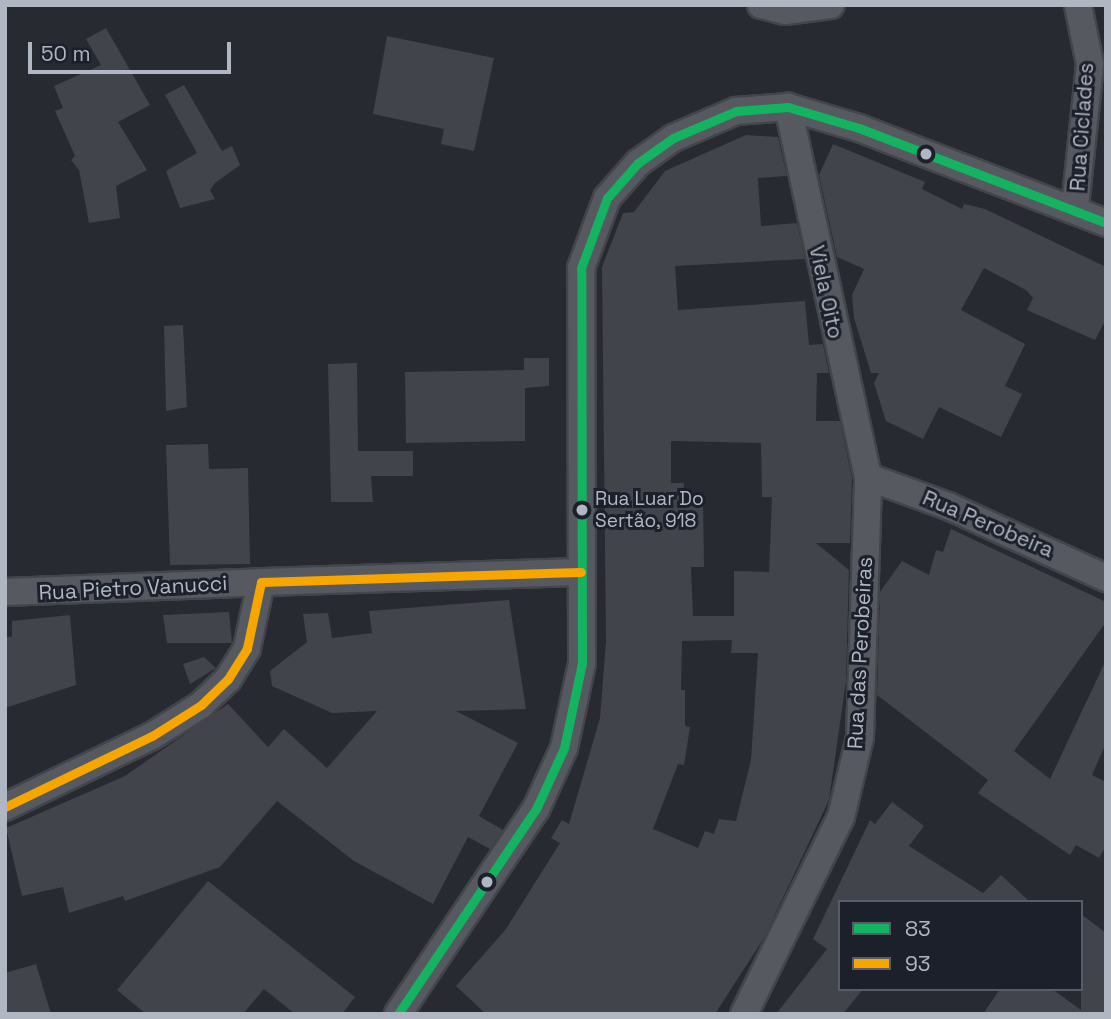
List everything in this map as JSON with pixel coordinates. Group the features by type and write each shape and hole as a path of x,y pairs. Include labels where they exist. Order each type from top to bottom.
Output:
{"street":[{"path":"761,5 785,11 831,5"},
{"name":"Rua Ciclades","path":"1075,207 1098,59 1078,5"},
{"path":"398,1014 536,809 564,748 582,663 581,268 607,198 638,163 673,138 736,111 788,107 1075,207 1106,223"},
{"name":"Viela Oito","path":"788,107 868,477"},
{"name":"Rua Perobeira","path":"868,477 948,506 1106,578"},
{"name":"Rua das Perobeiras","path":"744,1014 841,817 860,737 868,477"},
{"name":"Rua Pietro Vanucci","path":"5,592 581,572"},
{"path":"5,807 140,742 201,705 228,679 247,648 261,582"}],"building":[{"path":"106,28 150,105 118,122 147,170 116,186 120,218 89,223 79,170 71,160 75,156 55,111 63,108 54,86 101,65 86,39"},
{"path":"387,36 494,58 474,151 441,144 444,129 373,114"},
{"path":"184,85 222,151 232,146 240,165 215,183 210,190 215,199 180,208 166,171 197,153 165,95"},
{"path":"746,135 778,137 787,176 758,178 761,226 797,223 805,259 675,266 678,310 805,301 809,345 823,344 829,373 817,373 816,421 840,421 852,478 850,543 816,543 849,570 846,681 829,800 764,938 715,1014 486,1014 456,986 506,929 560,843 551,838 562,820 569,824 600,718 606,641 602,267 623,213 634,212 665,171","holes":["671,441 761,443 762,497 772,497 769,572 734,571 734,616 693,616 691,567 704,567 703,501 683,501 684,483 671,483","732,640 731,653 758,653 751,760 736,821 719,819 714,834 705,831 698,848 653,829 678,764 684,765 690,727 685,726 685,690 681,690 682,641"]},
{"path":"833,144 925,182 922,189 962,209 964,204 985,209 1106,267 1106,319 1095,340 1027,310 1033,298 1026,290 984,268 961,310 1025,344 1005,386 1022,394 1001,437 939,407 923,439 886,421 874,383 879,373 871,373 854,318 852,295 864,269 837,257 819,175"},
{"path":"183,325 187,407 166,411 164,326"},
{"path":"524,358 549,358 549,386 525,388 525,441 406,443 405,372 524,370"},
{"path":"357,363 358,451 413,451 413,476 371,476 373,502 331,502 328,364"},
{"path":"208,444 209,469 248,468 250,564 170,565 166,445"},
{"path":"951,529 1106,602 1106,622 1014,751 1050,779 1106,660 1106,743 1092,775 1106,782 1106,846 1099,858 1076,845 1070,855 978,793 988,780 877,695 880,592 902,561 929,575 936,550 943,552"},
{"path":"509,600 526,709 456,711 518,743 479,816 503,830 490,849 468,837 433,904 354,861 277,801 220,867 125,901 123,896 69,913 63,887 22,896 6,828 125,776 228,704 268,747 284,729 327,768 377,711 332,713 272,686 270,671 307,642 303,614 328,613 332,638 372,633 369,611"},
{"path":"229,612 232,643 167,643 163,615"},
{"path":"70,615 76,685 5,708 5,637 12,637 12,621"},
{"path":"204,657 216,668 190,684 183,664"},
{"path":"892,802 924,826 909,846 983,893 1001,875 1028,900 838,900 838,991 861,991 843,1014 776,1014 827,949 813,939 870,820 875,824"},
{"path":"208,881 355,997 342,1014 295,1014 264,989 243,1014 146,1014 117,990"},
{"path":"1083,916 1106,933 1106,1014 983,1014 999,991 1055,991 1081,1010"},
{"path":"36,964 51,1014 5,1014 5,973"}],"transit line":[{"name":"83","path":"398,1014 536,809 564,748 582,663 581,268 607,198 638,163 673,138 736,111 788,107 859,128 1106,223"},
{"name":"93","path":"5,807 152,736 201,705 228,679 247,648 261,582 581,572"}],"place":[{"name":"Rua Luar Do Sertão, 918","path":"582,510"}]}
